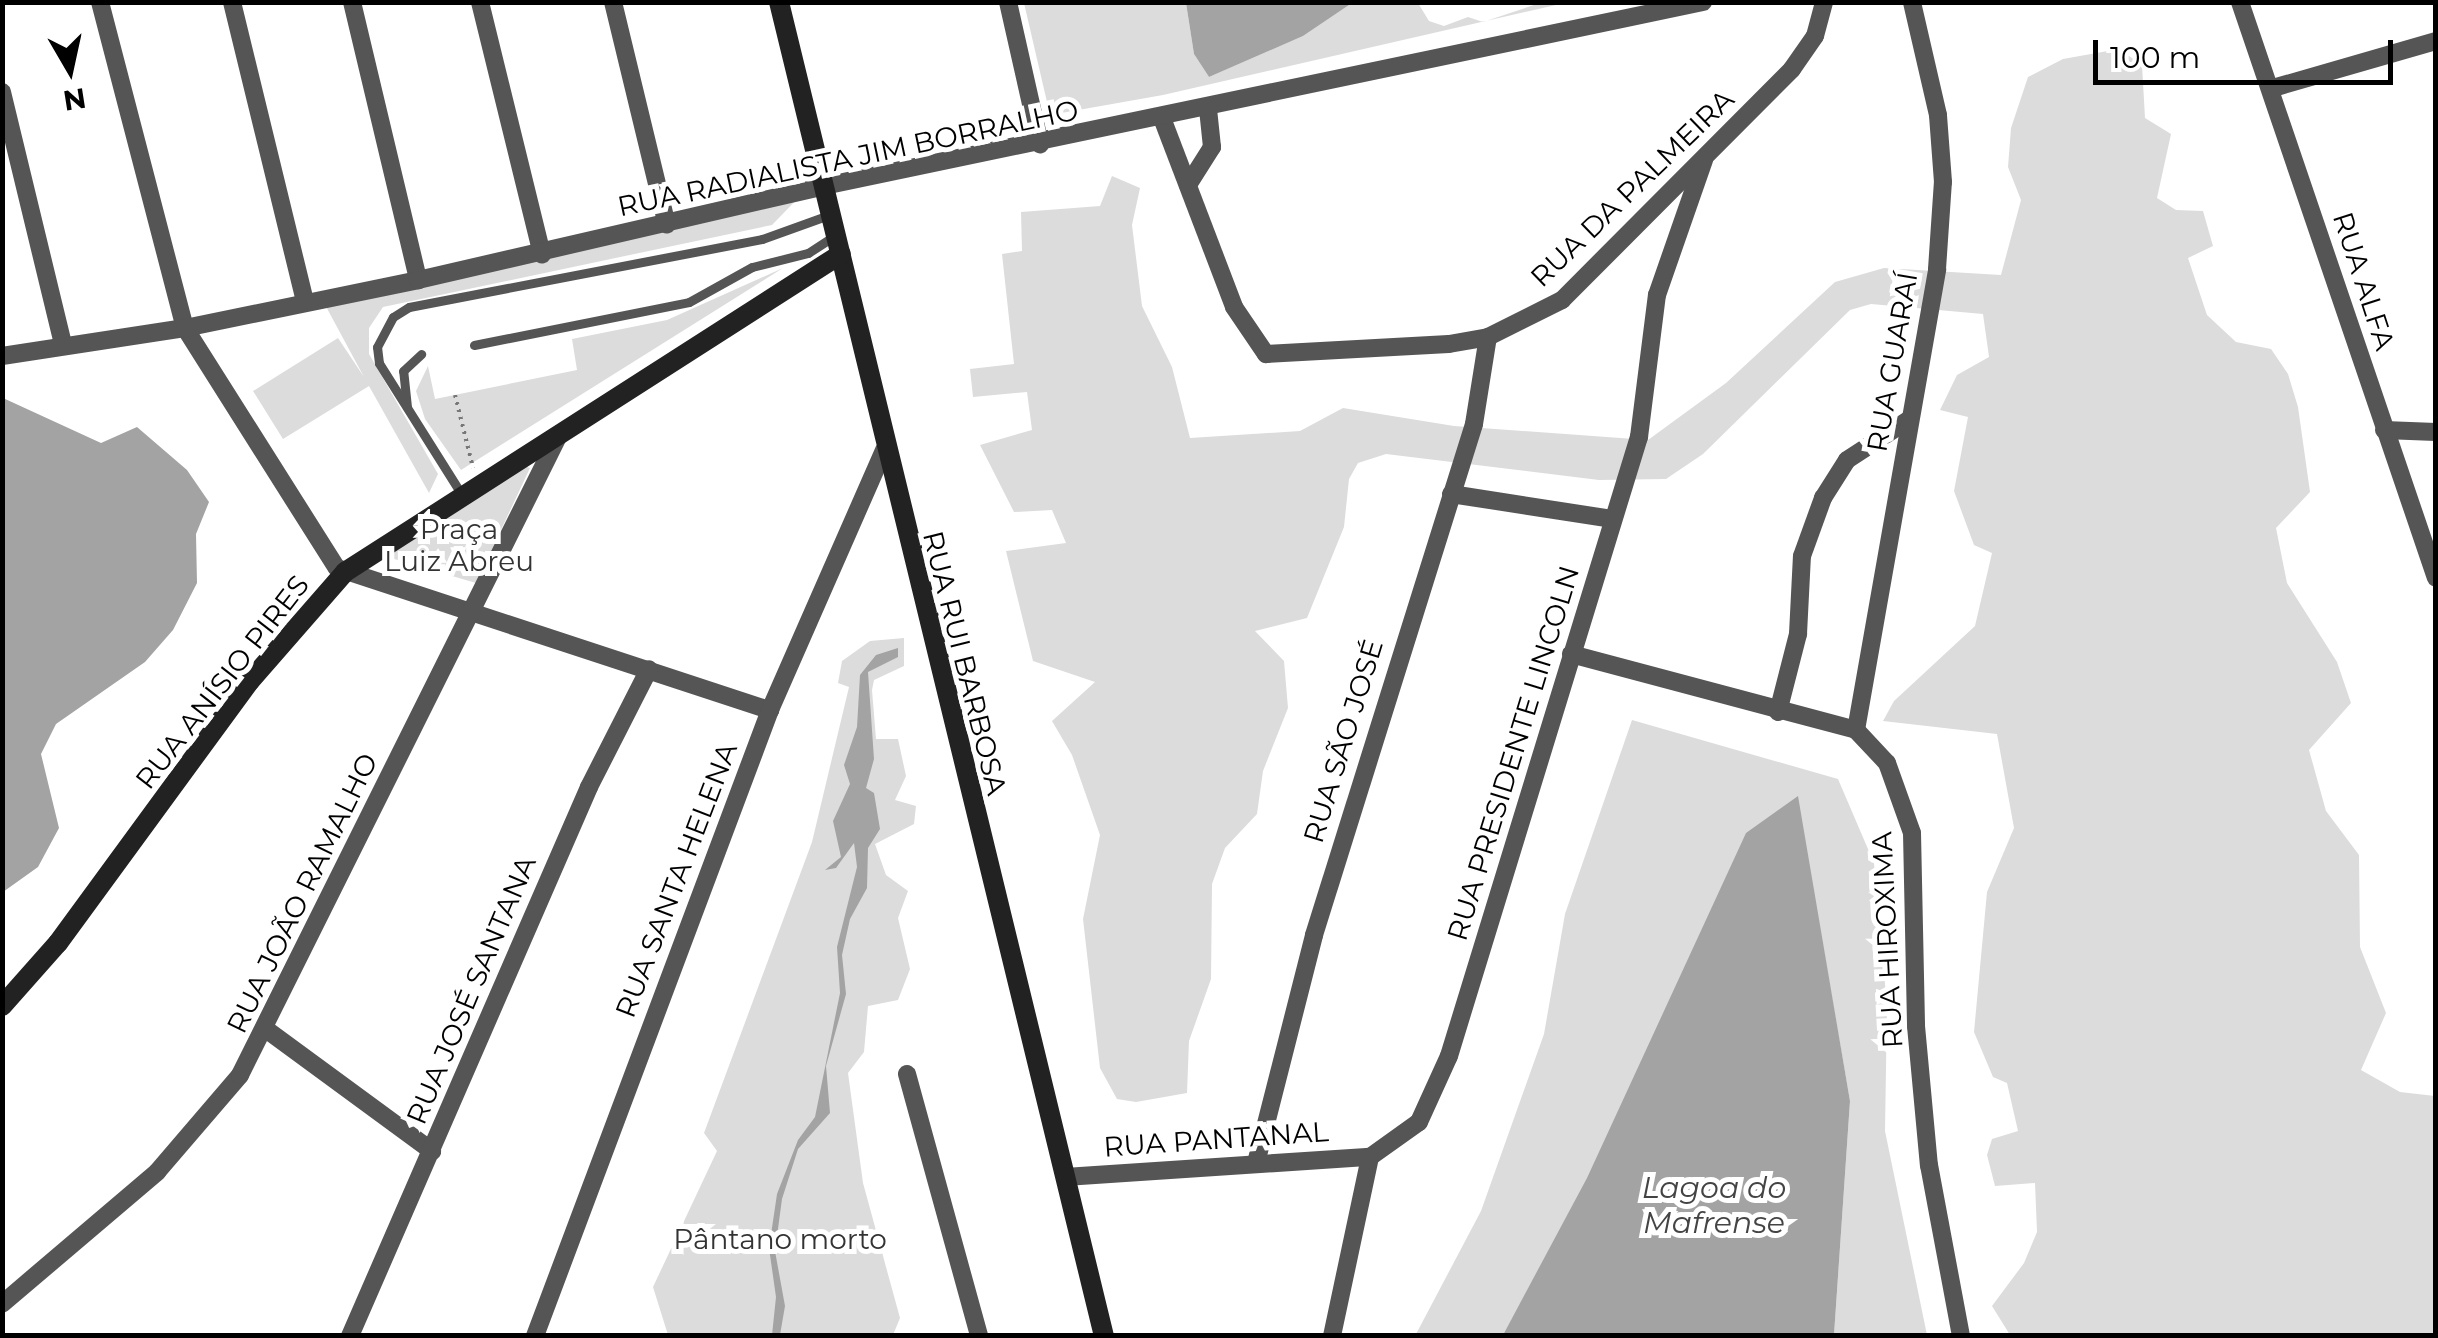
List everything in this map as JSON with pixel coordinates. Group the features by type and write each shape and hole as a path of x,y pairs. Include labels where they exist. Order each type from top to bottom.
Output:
{"street":[{"path":"100,2 184,328 309,534 344,572 770,710"},
{"path":"232,2 306,302"},
{"path":"352,2 418,280"},
{"path":"480,2 542,254"},
{"path":"613,2 667,225"},
{"name":"RUA RUI BARBOSA","path":"780,2 884,450 1104,1336"},
{"path":"1008,2 1040,144"},
{"name":"RUA RADIALISTA JIM BORRALHO","path":"2,356 184,328 418,280 824,186 1040,144 1703,2"},
{"name":"RUA DA PALMEIRA","path":"1162,118 1234,307 1266,354 1318,356 1488,337 1562,300 1704,160 1802,56 1824,2"},
{"name":"RUA GUARAÍ","path":"1856,730 1929,332 1937,269 1943,182 1938,115 1912,2"},
{"name":"RUA ALFA","path":"2240,2 2273,88 2436,578"},
{"path":"2273,88 2436,40"},
{"path":"2,92 63,344"},
{"path":"1188,185 1212,147 1208,108"},
{"name":"RUA PRESIDENTE LINCOLN","path":"1370,1156 1420,1122 1450,1056 1639,438 1657,295 1704,160"},
{"name":"RUA ANÍSIO PIRES","path":"2,1006 58,943 250,681 344,572 808,277 836,234"},
{"name":"RUA SÃO JOSÉ","path":"1256,1163 1314,935 1474,424 1488,337"},
{"path":"1778,712 1798,634 1802,556 1823,498 1847,460 1910,419"},
{"path":"2384,430 2436,432"},
{"name":"RUA JOÃO RAMALHO","path":"2,1304 198,1131 267,1030 558,437"},
{"name":"RUA SANTA HELENA","path":"534,1336 770,710 884,450"},
{"path":"1450,494 1613,519"},
{"path":"1571,654 1856,730"},
{"name":"RUA JOSÉ SANTANA","path":"350,1336 589,787 649,669"},
{"name":"RUA HIROXIMA","path":"1856,730 1892,773 1912,833 1916,1026 1929,1164 1961,1336"},
{"path":"267,1030 432,1150"},
{"path":"907,1074 980,1336"},
{"path":"1332,1336 1370,1156"},
{"name":"RUA PANTANAL","path":"1065,1177 1370,1156"}],"lane":[{"path":"474,345 689,302 752,268 808,254 836,234"},
{"path":"470,490 387,382 377,347 384,330 409,307 762,239 836,234"},
{"path":"808,254 808,277"},
{"path":"408,414 403,371 421,354"}],"path":[{"path":"454,395 470,490"}],"green space":[{"path":"1024,3 1186,3 1194,54 1209,77 1303,36 1352,3 1418,3 1429,21 1444,26 1468,17 1482,22 1163,95 1050,115"},
{"path":"1540,3 1556,5 1486,21"},
{"path":"2119,49 2142,65 2145,118 2171,134 2157,198 2176,210 2203,211 2213,246 2188,258 2207,315 2236,342 2271,349 2288,374 2298,407 2310,492 2276,528 2287,583 2337,662 2351,703 2309,750 2326,811 2359,855 2360,947 2386,1013 2361,1070 2400,1092 2435,1096 2435,1335 2010,1335 1992,1306 2024,1263 2037,1232 2035,1183 1995,1186 1987,1155 1992,1139 2018,1131 2007,1083 1993,1077 1974,1032 1987,892 2014,828 1997,734 1883,721 1894,701 1975,626 1992,553 1974,545 1954,491 1968,417 1940,410 1957,375 1989,357 1983,314 1871,304 1850,310 1703,454 1666,479 1599,480 1386,454 1358,463 1349,479 1344,527 1307,618 1255,631 1284,661 1288,708 1263,771 1257,814 1225,848 1212,884 1211,979 1189,1041 1187,1093 1136,1102 1117,1099 1100,1068 1083,919 1100,835 1072,755 1052,721 1095,682 1033,661 1006,551 1066,543 1052,510 1014,512 980,445 1032,430 1027,392 973,397 970,369 1014,364 1002,254 1022,251 1021,212 1100,206 1112,176 1140,188 1132,225 1142,306 1172,367 1190,438 1300,431 1343,408 1454,426 1648,440 1726,383 1835,282 1884,268 2001,275 2021,200 2008,167 2011,128 2028,77 2063,59"},
{"path":"803,193 772,225 383,307 369,328 369,354 438,474 429,493 369,386 283,439 253,391 338,338 364,377 323,301"},
{"path":"783,268 461,470 425,419 416,391 428,366 435,399 577,370 572,339 667,320"},
{"name":"Praça Luiz Abreu","path":"525,466 530,468 476,583 384,556"},
{"name":"Pântano morto","path":"904,638 904,666 874,680 872,690 876,739 898,739 906,776 895,800 916,806 914,824 875,844 886,875 908,891 898,918 910,969 898,1000 868,1006 864,1052 848,1073 863,1183 900,1318 893,1335 668,1335 653,1287 717,1151 704,1133 812,842 849,687 838,683 842,661 870,641"},
{"path":"1632,720 1838,779 1874,863 1887,1006 1885,1131 1927,1335 1834,1335 1850,1101 1797,797 1503,1335 1415,1336 1481,1211 1544,1034 1565,914"}],"water":[{"path":"1186,2 1352,3 1303,36 1209,77 1194,54"},
{"path":"3,398 101,443 137,427 187,470 209,502 196,534 197,583 173,630 145,662 56,724 41,754 59,828 38,867 3,892"},
{"path":"898,648 898,657 868,672 874,759 866,788 874,793 880,829 868,848 867,888 850,919 842,955 846,994 826,1066 830,1113 798,1149 782,1199 775,1251 785,1306 780,1335 772,1335 776,1297 769,1248 777,1194 798,1140 815,1117 840,993 837,947 857,867 854,843 836,868 825,870 841,857 833,821 850,784 844,765 857,727 860,675 876,655"},
{"name":"Lagoa do Mafrense","path":"1798,796 1850,1101 1834,1335 1503,1335 1587,1178 1746,833"}]}
